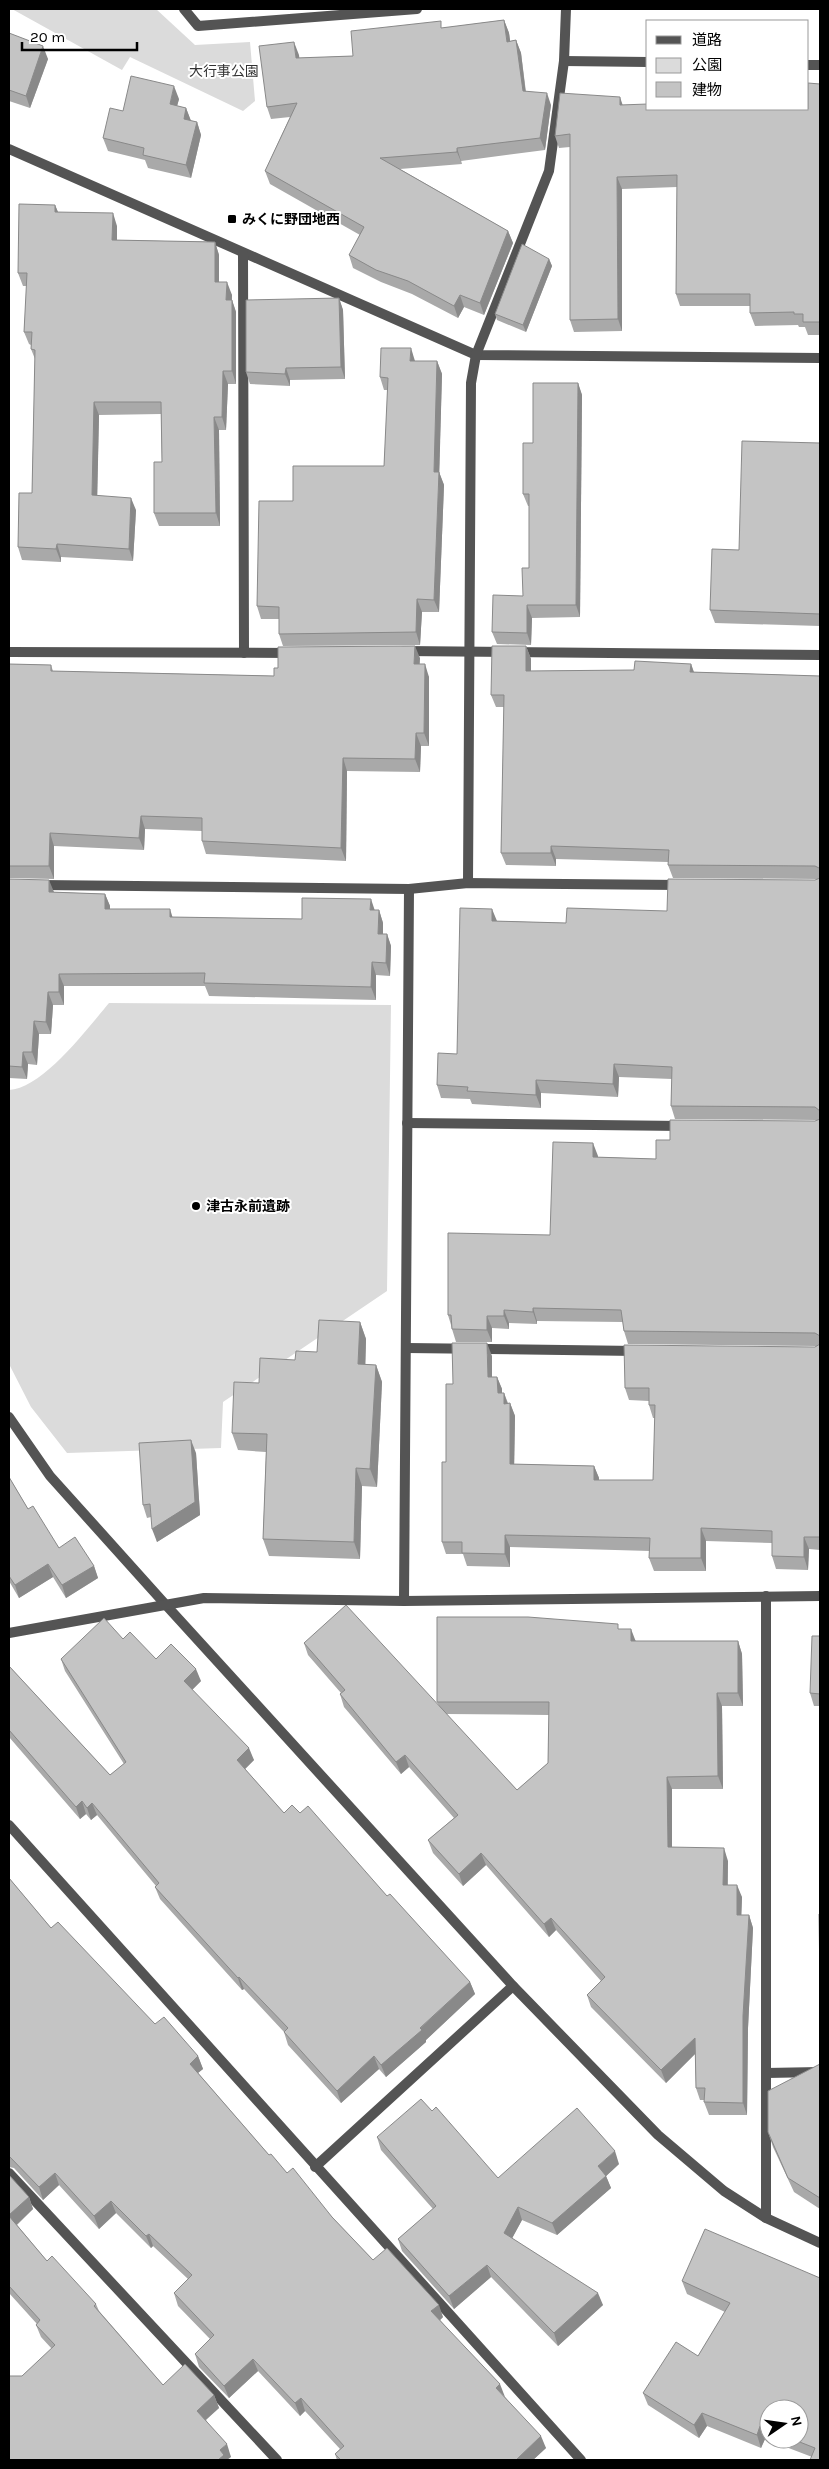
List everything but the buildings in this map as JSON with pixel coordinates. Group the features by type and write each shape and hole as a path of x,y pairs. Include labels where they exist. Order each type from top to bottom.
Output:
{"street":[{"path":"184,9 198,26 377,10 417,9"},
{"path":"468,883 471,651 471,383 476,355 549,171 564,60 566,9"},
{"path":"564,60 646,62"},
{"path":"9,149 476,355 820,358"},
{"path":"244,253 244,653"},
{"path":"9,652 303,653"},
{"path":"392,652 820,654"},
{"path":"28,885 409,889 468,883 693,885"},
{"path":"404,1601 409,889"},
{"path":"407,1123 692,1126"},
{"path":"407,1348 643,1351"},
{"path":"9,1417 50,1476 165,1604 513,1986 658,2135 724,2191 766,2218 820,2243"},
{"path":"766,1596 766,2218"},
{"path":"9,1633 204,1598 404,1601 820,1596"},
{"path":"9,1825 315,2167 581,2460"},
{"path":"315,2167 513,1986"},
{"path":"766,2072 820,2072"},
{"path":"9,2173 277,2460"}],"green space":[{"name":"大行事公園","path":"12,9 156,9 195,45 250,42 255,101 243,111 130,57 122,70"},
{"path":"109,1003 391,1005 387,1291 223,1402 221,1448 67,1453 31,1407 9,1364 9,1090 22,1087 36,1080 50,1069 64,1056"}],"place":[{"name":"みくに野団地西","path":"232,219"},
{"name":"津古永前遺跡","path":"196,1206"}]}
